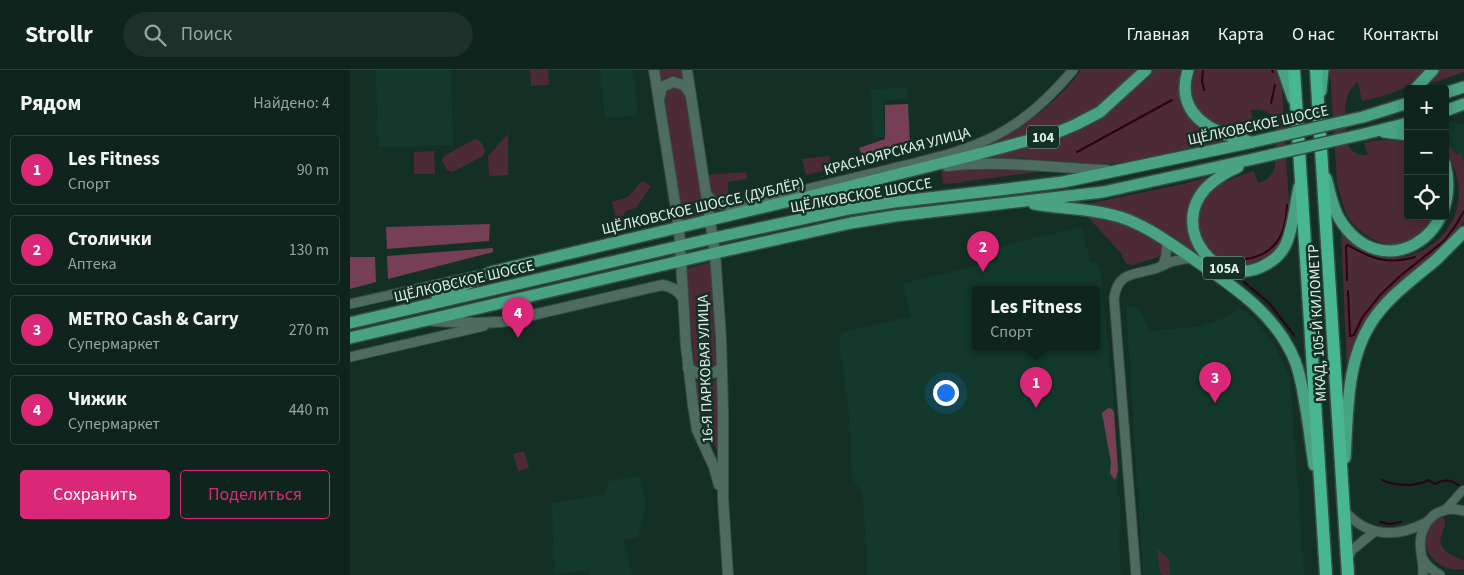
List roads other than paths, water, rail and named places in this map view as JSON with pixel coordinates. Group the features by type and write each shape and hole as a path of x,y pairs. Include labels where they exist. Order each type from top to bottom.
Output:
{"highway":[{"name":"МКАД, 105-Й КИЛОМЕТР","path":"1294,70 1302,170 1326,575"},
{"name":"МКАД, 105-Й КИЛОМЕТР","path":"1316,70 1324,169 1348,575"}],"main road":[{"name":"16-Я ПАРКОВАЯ УЛИЦА","path":"654,70 679,228 688,368 697,430 714,467 722,498"},
{"name":"16-Я ПАРКОВАЯ УЛИЦА","path":"687,70 714,238 721,338 723,412 722,498 728,575"},
{"name":"104","path":"922,168 1056,133 1077,124 1100,112 1146,70"},
{"path":"1188,70 1185,83 1187,99 1199,120 1212,130 1252,142"},
{"path":"1283,70 1298,112"},
{"path":"1319,110 1323,70"},
{"path":"1420,85 1433,70"},
{"path":"659,101 662,87 672,82 684,85 691,96"},
{"path":"1449,91 1464,87"},
{"path":"1389,109 1404,98"},
{"name":"ЩЁЛКОВСКОЕ ШОССЕ","path":"350,323 714,238 871,205 1063,182 1363,117 1404,104"},
{"path":"1449,110 1464,104"},
{"name":"ЩЁЛКОВСКОЕ ШОССЕ","path":"350,338 715,253 873,219 1103,192 1404,124"},
{"path":"1368,133 1394,132 1404,134"},
{"name":"105A","path":"1252,159 1207,187 1198,200 1193,215 1193,226 1199,246 1212,262 1231,270 1242,271 1262,267 1275,258 1285,246 1289,236 1302,170"},
{"path":"922,168 979,164 1016,164 1118,171"},
{"name":"ЩЁЛКОВСКОЕ ШОССЕ (ДУБЛЁР)","path":"417,307 491,272 922,168"},
{"path":"1324,169 1334,206 1348,230 1367,245 1379,250 1391,251 1415,247 1436,234 1449,213 1452,201 1449,174"},
{"path":"1022,202 1050,207 1104,212 1144,227 1238,290 1261,311 1285,341 1296,361 1302,386 1324,531"},
{"path":"1343,484 1353,370 1360,347 1371,323 1388,302 1464,232"},
{"path":"420,322 502,322 662,285 679,291 683,298"},
{"path":"688,368 697,374 706,376 715,373 721,368"}],"street":[{"name":"КРАСНОЯРСКАЯ УЛИЦА","path":"707,194 716,203 729,206 737,205 918,162 966,148 996,136 1024,118 1054,91 1073,70"},
{"path":"1163,265 1167,242"},
{"path":"1136,575 1114,298 1115,291 1120,280 1128,275 1157,268 1178,260 1192,258"},
{"name":"ЩЁЛКОВСКОЕ ШОССЕ (ДУБЛЁР)","path":"350,304 491,272"},
{"path":"350,357 502,322"},
{"path":"1444,511 1464,489"},
{"path":"1423,575 1419,542 1427,522 1436,514 1444,511 1459,509 1464,511"},
{"path":"1344,510 1358,524 1374,532 1405,531 1427,522"},
{"path":"1405,531 1419,542"},
{"path":"1348,560 1352,550 1374,532"},
{"path":"1421,555 1433,572 1440,575"}],"waterway":[{"path":"1203,70 1202,81 1204,90"},
{"path":"1271,103 1275,85"},
{"path":"1077,152 1172,100"},
{"path":"1239,260 1261,255 1275,244 1284,227 1287,205"},
{"path":"1350,336 1354,335 1362,318 1380,295 1400,276 1444,241 1464,211"},
{"path":"1347,280 1346,246 1348,245 1380,259 1397,260 1415,257"},
{"path":"1244,282 1269,303 1294,335"},
{"path":"1348,291 1350,336"},
{"path":"1382,480 1393,484 1405,485 1418,484 1429,480 1435,484 1448,480 1460,486"},
{"path":"1380,522 1389,524 1401,522"}],"place":[{"name":"Столички","path":"983,272"},
{"name":"Чижик","path":"518,338"},
{"name":"METRO Cash & Carry","path":"1215,403"},
{"name":"Les Fitness","path":"1036,408"}]}
